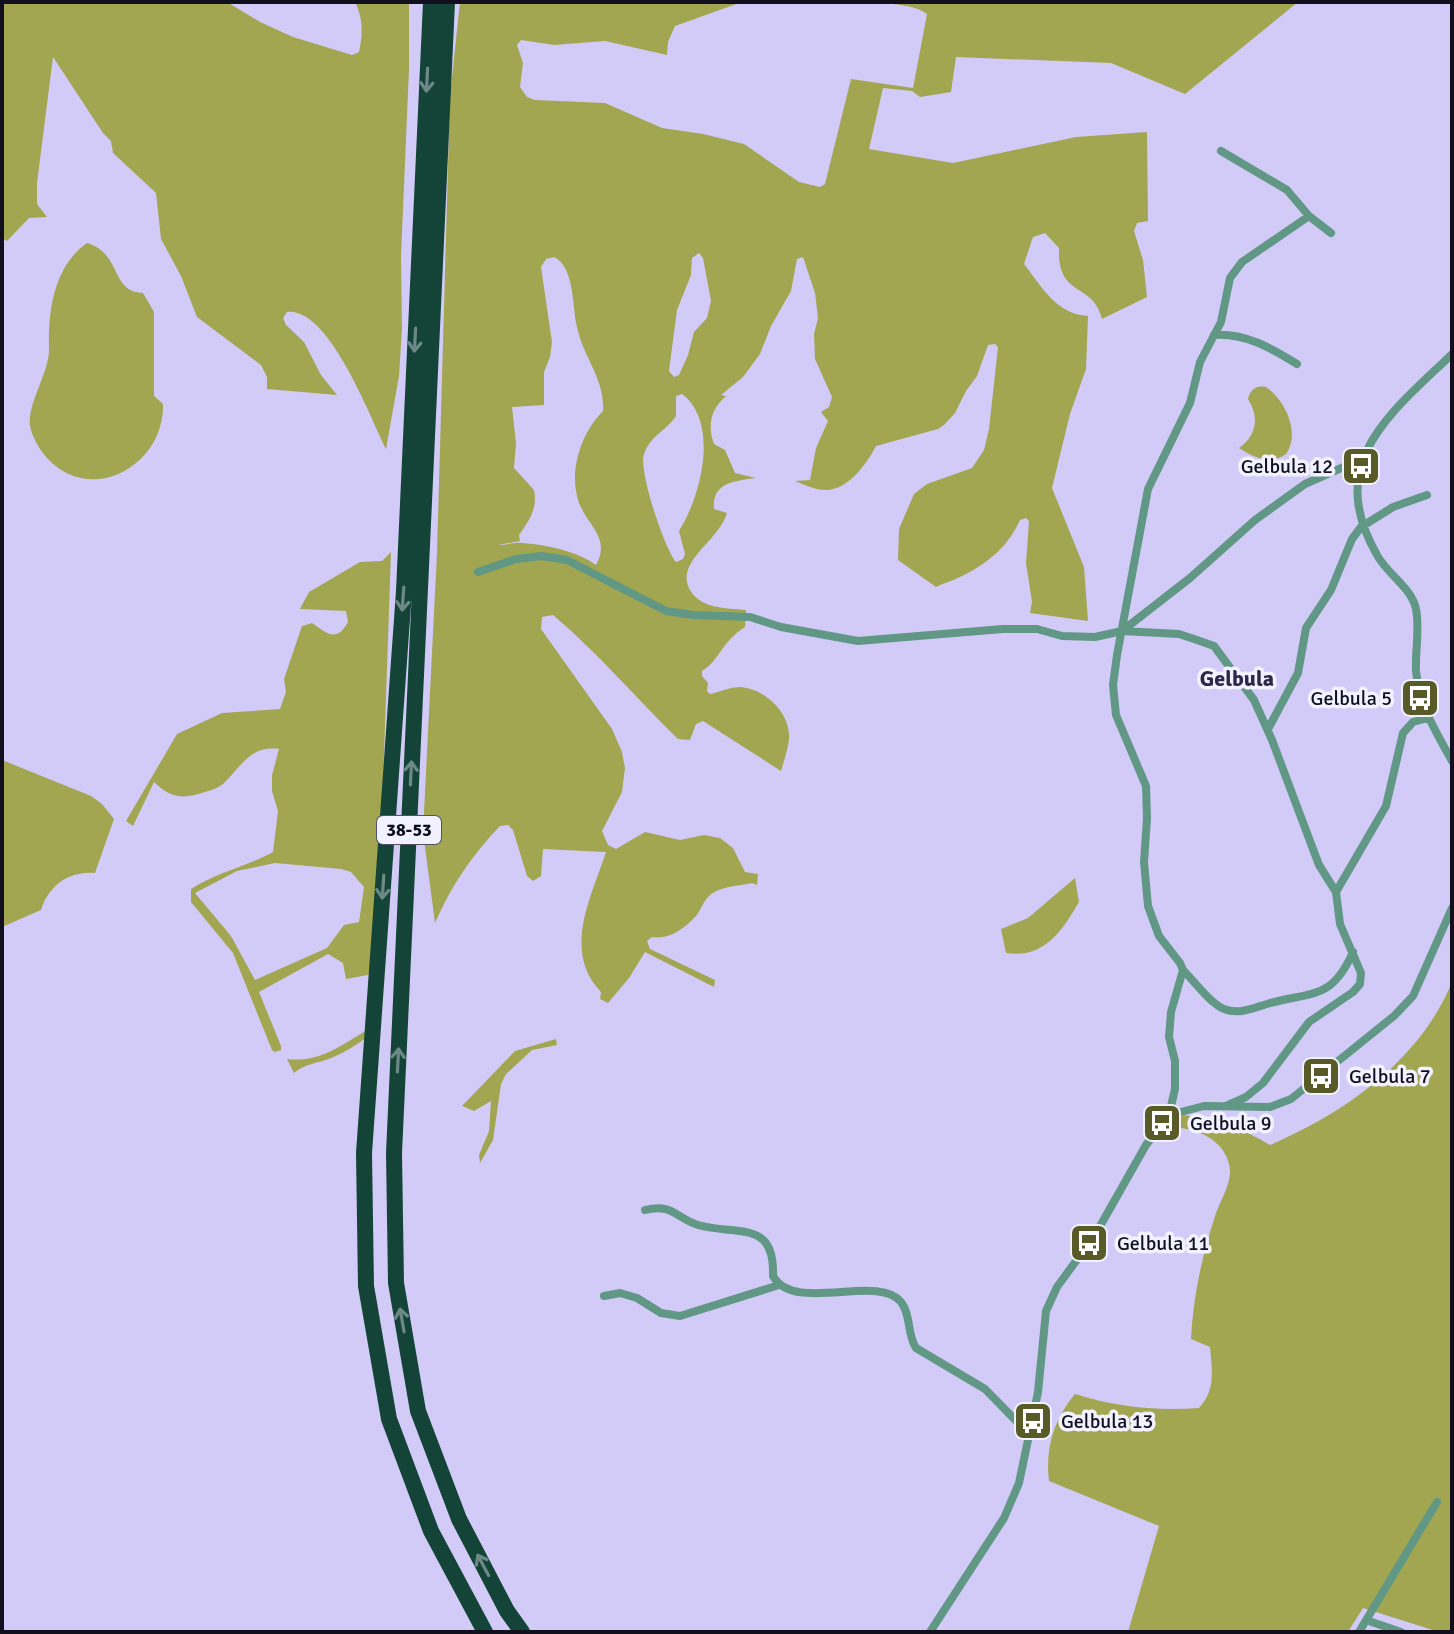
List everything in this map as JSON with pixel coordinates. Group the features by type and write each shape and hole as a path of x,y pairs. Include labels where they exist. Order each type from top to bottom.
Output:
{"highway":[{"name":"38-53","path":"431,2 404,591 364,1153 366,1286 389,1419 431,1531 485,1632"},
{"name":"38-53","path":"447,2 394,1138 396,1283 418,1411 459,1519 507,1611 522,1632"}],"street":[{"path":"1221,151 1287,190 1309,216 1331,233"},
{"path":"1309,216 1242,262 1230,278 1221,322 1200,362 1190,403 1148,489 1113,685 1116,715 1146,786 1144,862 1148,906 1159,936 1183,970 1219,1007 1236,1012 1319,993 1340,976 1353,952"},
{"path":"1214,335 1228,334 1262,343 1297,364"},
{"path":"1452,354 1398,407 1373,437 1364,458 1356,497 1361,527 1379,560 1411,597 1416,608 1416,671 1420,698 1452,761"},
{"path":"1122,631 1190,578 1255,520 1305,484 1364,458"},
{"path":"1268,729 1298,673 1306,628 1331,590 1352,539 1361,527 1393,507 1427,495"},
{"path":"478,572 516,559 542,556 567,560 666,611 750,617 781,627 858,641 1037,629 1062,636 1095,637 1122,631 1179,634 1214,646 1254,700 1268,729 1319,865 1336,892 1340,924 1361,973 1357,988 1309,1022 1263,1083 1246,1097 1226,1106"},
{"path":"1336,892 1386,806 1403,733 1413,722 1428,718"},
{"path":"1169,1115 1204,1106 1270,1107 1291,1099 1394,1016 1413,996 1452,908"},
{"path":"930,1632 1004,1518 1019,1483 1038,1392 1046,1311 1057,1287 1095,1235 1146,1145 1169,1115 1175,1089 1175,1061 1169,1037 1171,1012 1183,970"},
{"path":"645,1210 664,1208 699,1225 757,1235 769,1246 773,1276 779,1285"},
{"path":"604,1296 620,1293 637,1298 661,1313 680,1316 779,1285 809,1294 877,1292 897,1298 904,1307 911,1340 922,1355 985,1389 1030,1435"},
{"path":"1359,1632 1437,1502"},
{"path":"1366,1620 1401,1632"}],"green space":[{"path":"2,2 227,2 293,37 352,55 359,52 362,32 355,2 409,2 401,256 402,328 399,376 386,449 359,390 333,345 303,315 287,312 283,318 304,342 321,375 337,395 267,389 267,377 261,365 197,317 181,276 161,239 156,193 113,153 111,141 53,57 37,183 37,204 47,217 29,218 7,241 2,238"},
{"path":"460,2 742,2 675,26 668,42 667,55 605,41 554,45 521,40 517,45 523,63 520,87 527,97 535,100 605,103 662,128 744,144 799,182 820,187 825,184 851,79 913,88 927,14 909,6 840,2 1298,2 1185,94 1111,63 956,57 951,92 920,97 912,91 883,88 869,149 953,163 1076,137 1147,132 1148,221 1137,223 1134,231 1143,260 1147,297 1102,319 1091,299 1069,283 1060,264 1059,248 1045,233 1033,237 1024,264 1058,305 1088,316 1086,369 1070,414 1052,488 1084,567 1088,621 1030,613 1032,602 1026,563 1029,521 1026,518 1020,520 1003,546 988,560 936,587 898,560 899,529 914,494 927,484 972,468 984,450 998,347 995,344 988,345 977,376 955,413 944,425 876,446 857,474 844,485 820,490 795,481 810,480 816,448 828,421 821,412 829,407 832,397 815,359 814,334 818,318 815,293 803,257 797,259 791,291 771,326 760,354 743,377 721,395 726,396 712,418 714,444 725,450 735,473 756,478 726,484 717,493 714,509 727,513 716,533 693,560 687,578 694,595 706,604 746,610 745,627 702,671 702,676 708,683 707,691 710,694 741,687 759,692 775,704 788,729 781,771 703,721 696,724 690,740 678,739 570,630 553,615 542,617 541,629 612,729 622,752 625,768 622,792 602,831 608,845 616,849 645,832 680,840 704,835 720,838 733,848 745,872 758,874 757,885 752,883 714,892 696,916 681,929 647,941 650,949 715,980 714,987 645,952 608,1003 600,999 601,992 589,976 583,959 581,942 588,906 606,852 543,849 541,876 533,881 527,876 513,830 508,825 500,826 471,860 435,923 423,832 437,553 450,96","holes":["699,253 703,258 711,301 707,318 694,332 688,355 679,375 674,377 669,371 677,310 691,275 692,258","554,257 566,269 580,338 603,399 603,411 583,442 575,479 579,503 600,540 600,556 596,565 571,552 552,547 520,543 498,545 520,541 519,535 535,503 534,490 514,468 516,443 512,407 544,405 544,372 552,342 541,267 546,259","682,394 694,407 704,441 700,480 679,531 685,554 683,559 676,562 654,510 643,463 650,442 676,416 676,396"]},
{"path":"87,243 106,255 125,286 143,293 154,312 154,396 163,404 160,426 152,445 139,460 123,472 104,478 84,479 65,472 44,455 34,439 30,417 48,357 55,290 67,264"},
{"path":"1266,387 1285,408 1292,436 1286,454 1268,460 1239,448 1249,438 1254,426 1249,396 1256,388"},
{"path":"391,552 377,958 368,975 346,979 343,963 328,954 259,992 281,1046 281,1050 275,1052 233,953 191,902 191,889 273,852 278,811 272,791 272,775 279,749 261,750 253,754 221,785 197,794 172,794 154,782 133,826 126,821 177,734 222,713 280,709 286,692 284,679 302,626 312,623 335,634 344,629 348,622 346,611 300,609 309,592 360,562 382,561","holes":["275,863 351,872 364,887 359,922 344,925 327,948 255,980 231,936 195,893 237,871"]},
{"path":"2,760 91,796 114,819 95,873 77,874 61,881 49,893 41,910 2,927"},
{"path":"1075,878 1079,902 1050,941 1031,952 1006,953 1001,929 1028,918"},
{"path":"1452,982 1452,1632 1439,1632 1363,1608 1348,1632 1128,1632 1159,1526 1049,1481 1048,1457 1056,1424 1075,1394 1121,1405 1167,1409 1199,1408 1208,1394 1212,1379 1210,1347 1191,1339 1192,1323 1202,1261 1230,1169 1224,1152 1213,1140 1181,1128 1177,1120 1183,1115 1217,1122 1270,1145 1298,1132 1352,1100 1401,1059 1438,1010"},
{"path":"367,1030 366,1038 349,1049 294,1073 287,1059 319,1056"},
{"path":"556,1039 557,1045 532,1050 506,1074 501,1084 493,1140 480,1163 479,1155 489,1131 491,1101 474,1111 462,1106 515,1051"}],"place":[{"name":"Gelbula 12","path":"1361,466"},
{"name":"Gelbula 5","path":"1420,698"},
{"name":"Gelbula 7","path":"1321,1076"},
{"name":"Gelbula 9","path":"1162,1123"},
{"name":"Gelbula 11","path":"1089,1243"},
{"name":"Gelbula 13","path":"1033,1421"}],"district":[{"name":"Gelbula","path":"1237,678"}]}
